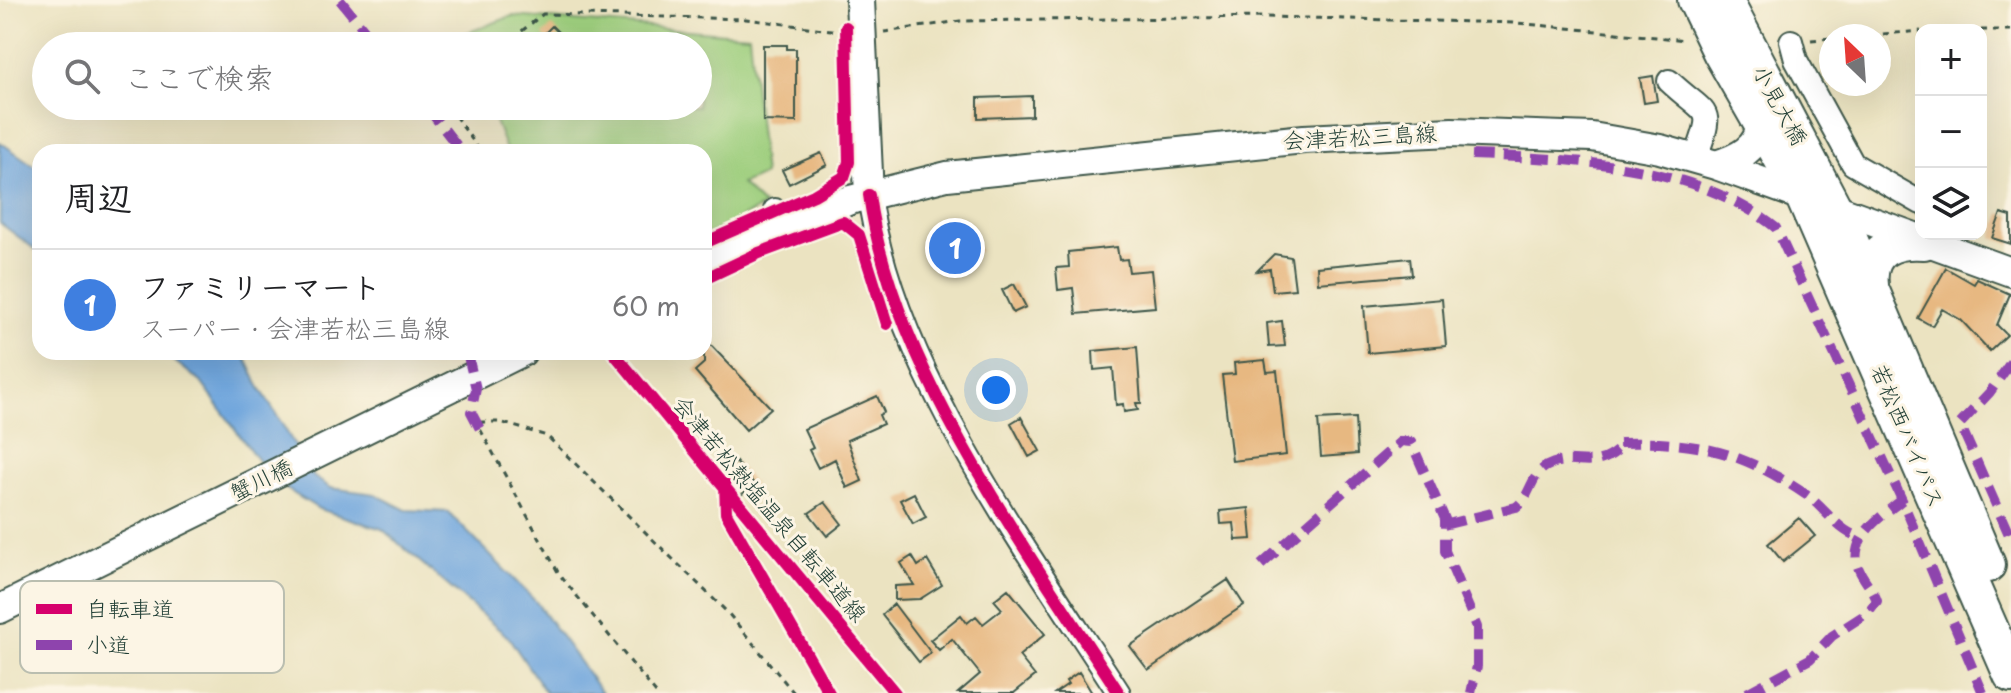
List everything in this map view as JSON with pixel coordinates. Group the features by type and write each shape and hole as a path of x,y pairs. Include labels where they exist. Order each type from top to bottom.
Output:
{"highway":[{"name":"小見大橋","path":"1695,0 1803,197"},
{"name":"小見大橋","path":"1725,0 1718,43 1836,209"},
{"name":"若松西バイパス","path":"1803,197 2011,675"},
{"name":"若松西バイパス","path":"1836,209 1871,285 2011,621"},
{"path":"1871,285 1871,267 1886,247 1915,235"}],"main road":[{"path":"860,23 869,195"},
{"path":"1706,162 1737,158 1752,146 1761,123"},
{"name":"会津若松三島線","path":"712,258 776,219 983,171 1304,139 1403,133 1592,137 1706,162 1836,209 1915,232"},
{"name":"会津若松三島線","path":"1936,240 2011,272"},
{"name":"蟹川橋","path":"57,581 506,360"},
{"name":"蟹川橋","path":"0,609 20,599"}],"street":[{"path":"1791,41 1796,60 1853,164 1915,200"},
{"path":"1669,81 1702,108 1708,128 1706,162"},
{"path":"869,195 881,260 919,359 986,481 1119,693"}],"path":[{"path":"520,32 543,14 860,23 1266,17 1517,23 1718,43"},
{"path":"1987,30 2011,30"},
{"path":"1891,33 1915,31"},
{"path":"459,120 475,144"},
{"path":"656,693 559,574 480,429 482,422 500,422 547,436 728,613 794,693"}],"green space":[{"path":"512,16 712,32 469,32"},
{"path":"712,32 749,35 764,175 741,184 764,206 712,233 712,144 504,144 494,120 712,120"}],"water":[{"path":"0,142 32,164 32,247 0,223"},
{"path":"173,360 247,360 314,477 331,488 375,494 406,510 448,512 536,602 602,693 546,693 509,638 382,529 319,509 272,480 201,382"}],"building":[{"path":"763,45 787,45 787,49 796,49 796,122 763,121"},
{"path":"1653,76 1657,101 1644,103 1640,78"},
{"path":"1032,96 1032,116 978,118 978,98"},
{"path":"821,153 827,165 789,184 782,170"},
{"path":"2001,213 2011,216 2011,244 1992,238"},
{"path":"967,226 979,251 945,269 932,245"},
{"path":"1117,247 1119,260 1127,259 1129,272 1151,270 1155,307 1076,314 1073,288 1058,290 1056,268 1069,267 1068,252"},
{"path":"1274,254 1291,257 1295,289 1273,291 1270,269 1257,271"},
{"path":"1410,258 1412,275 1318,283 1317,267"},
{"path":"1946,268 1974,284 1977,279 2010,294 1997,325 2007,335 1990,351 1961,320 1942,309 1932,326 1918,318"},
{"path":"1014,284 1026,307 1013,313 1002,290"},
{"path":"1442,299 1446,346 1368,353 1364,306"},
{"path":"1282,321 1285,346 1269,347 1267,323"},
{"path":"712,346 771,408 746,430 695,371 704,360 712,360"},
{"path":"1137,347 1141,403 1136,403 1138,410 1124,412 1123,404 1116,405 1113,368 1094,370 1093,351"},
{"path":"1265,360 1267,372 1277,371 1286,455 1232,461 1222,375 1235,374 1234,363"},
{"path":"877,396 884,412 879,415 883,424 847,440 862,481 847,488 835,459 818,468 804,429"},
{"path":"1021,417 1040,451 1029,457 1011,423"},
{"path":"1355,418 1357,454 1321,457 1318,420"},
{"path":"736,462 754,484 740,496 722,474"},
{"path":"914,493 926,517 913,524 900,500"},
{"path":"825,502 842,524 827,536 809,513"},
{"path":"1249,508 1252,539 1236,540 1234,523 1221,524 1220,511"},
{"path":"1799,518 1815,536 1783,562 1768,544"},
{"path":"912,556 918,566 927,560 942,585 920,599 895,600 895,586 914,585 901,563"},
{"path":"1228,580 1244,605 1148,670 1130,646"},
{"path":"1008,589 1045,634 1019,656 1035,676 1014,693 958,693 980,674 952,639 939,650 930,640 961,615 967,623 976,616 983,624 1002,609 994,600"},
{"path":"894,604 931,653 919,662 882,615"},
{"path":"1079,672 1092,693 1055,693 1068,684 1066,681"}],"marked path":[{"path":"340,0 366,32"},
{"path":"437,120 456,144"},
{"path":"1472,155 1591,163 1670,177 1743,206 1776,228 1902,500 1983,693"},
{"path":"469,360 476,389 471,412 480,429"},
{"path":"2011,362 1990,392 1960,424 2011,539"},
{"path":"1261,565 1401,441 1411,442 1445,519 1445,551 1477,627 1477,666 1471,693"},
{"path":"1619,443 1672,444 1738,458 1805,494 1839,526 1862,537"},
{"path":"1444,525 1516,507 1525,498 1537,475 1547,466 1557,462 1604,459 1625,443"},
{"path":"1747,693 1810,659 1832,636 1869,612 1877,601 1858,567 1858,546 1869,528 1902,500"}],"cycle path":[{"path":"712,240 814,195 844,177 849,162 846,27"},
{"path":"869,195 883,260 905,325 934,390 1005,517 1119,693"},
{"path":"712,275 759,253 843,222 859,235 887,324"},
{"name":"会津若松熱塩温泉自転車道線","path":"620,360 895,693"},
{"name":"会津若松熱塩温泉自転車道線","path":"725,484 726,513 829,693"}],"place":[{"name":"ファミリーマート","path":"955,248"}]}
